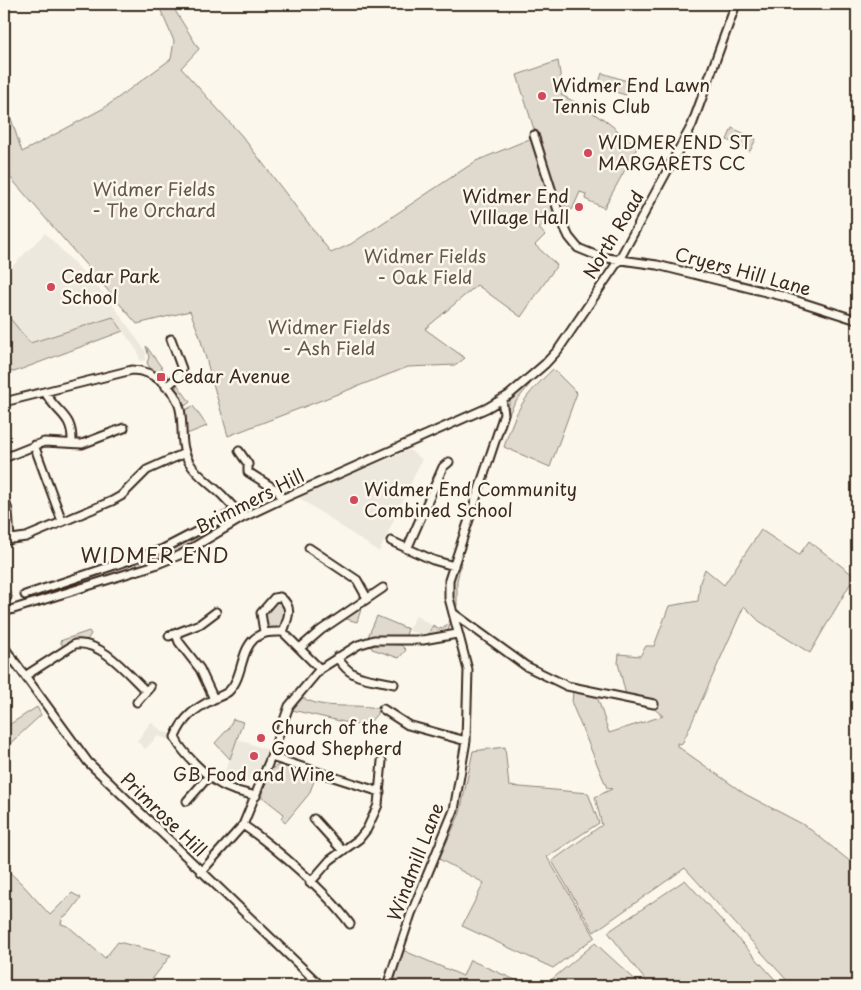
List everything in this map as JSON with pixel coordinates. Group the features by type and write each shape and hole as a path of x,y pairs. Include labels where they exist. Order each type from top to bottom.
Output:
{"street":[{"name":"North Road","path":"502,400 535,374 558,350 619,260 692,125 736,4"},
{"name":"Cryers Hill Lane","path":"534,134 560,220 569,237 578,248 600,257 657,265 782,296 857,320"},
{"path":"166,387 180,375 182,370 171,339"},
{"path":"4,402 132,370 142,370 166,387 180,408 185,453 195,471 242,518"},
{"path":"45,392 49,400 71,424 72,443"},
{"name":"Brimmers Hill","path":"4,612 155,565 190,550 242,518 454,424 502,400"},
{"name":"Windmill Lane","path":"386,986 411,914 454,810 466,741 468,670 449,598 449,580 504,414 502,400"},
{"path":"4,458 44,442 82,444 124,428"},
{"path":"34,445 62,521"},
{"path":"239,451 248,464 248,472 278,491 282,499"},
{"path":"4,499 8,510 7,540 42,531 121,496 148,470 159,463 185,453"},
{"path":"408,549 443,467 449,462"},
{"path":"24,595 163,549 236,511"},
{"path":"391,541 433,560 454,566"},
{"path":"309,548 357,580 367,598"},
{"path":"300,648 321,630 384,588"},
{"path":"264,632 260,613 274,598 280,597 289,607 290,612 283,632"},
{"path":"214,699 200,669 172,635 200,624 216,612"},
{"path":"453,613 526,666 568,686 654,704"},
{"path":"256,796 222,785 210,776 178,744 175,737 181,722 197,708 228,692 238,679 246,652 253,640 264,632 283,632 320,669"},
{"path":"201,872 243,825 256,796 289,706 320,669 337,656 358,645 374,640 422,640 457,634"},
{"path":"25,676 75,644 85,642 98,647 148,689 137,702"},
{"name":"Primrose Hill","path":"4,647 88,762 321,986"},
{"path":"337,656 346,671 356,677 394,684"},
{"path":"4,666 13,659"},
{"path":"383,709 408,725 466,741"},
{"path":"271,757 380,792"},
{"path":"310,883 342,850 359,839 367,829 378,805 382,761"},
{"path":"187,801 210,776"},
{"path":"314,820 342,850"},
{"path":"243,825 261,837 341,912 350,924"}],"shaded area":[{"name":"Cedar Park School","path":"45,233 109,299 146,352 146,360 140,361 138,352 113,317 30,343 4,311 4,275"},
{"name":"Widmer End Community Combined School","path":"409,450 422,459 379,552 298,497"},
{"path":"416,615 432,626 427,636 423,637 420,631 419,634 409,631"},
{"path":"151,722 163,732 173,734 173,741 158,736 145,749 137,741"},
{"path":"238,739 270,751 257,784 225,771"}],"green space":[{"path":"158,4 171,4 199,49 181,68 242,136 331,253 351,244 476,161 532,138 557,213 539,228 545,235 535,245 557,265 521,317 477,285 425,329 465,358 456,365 408,367 228,436 199,334 190,311 137,324 9,176 4,159 4,97 22,152 104,108 171,59 174,41"},
{"path":"558,61 563,93 561,95 583,106 602,119 601,117 637,148 604,208 585,199 586,194 580,192 572,210 566,205 562,207 547,171 517,75"},
{"path":"602,73 630,82 626,95 598,87"},
{"path":"732,128 756,139 750,151 727,140"},
{"path":"4,311 30,343 113,317 123,331 14,372 4,370"},
{"path":"146,346 170,379 150,368 147,363 149,357"},
{"path":"553,369 577,393 550,467 504,447 517,412 522,404"},
{"path":"177,384 190,402 185,406 175,391"},
{"path":"530,384 514,404 505,422 510,399"},
{"path":"193,406 207,426 187,434 185,410"},
{"path":"228,518 231,523 168,558 26,602 26,600 157,555"},
{"path":"761,530 799,555 809,541 853,575 853,579 810,653 759,621 744,606 683,742 681,744 677,743 677,746 745,794 806,826 857,867 857,986 792,986 685,868 594,932 552,861 602,825 595,797 612,789 607,788 572,704 573,690 596,693 609,733 663,716 637,695 626,695 618,663 619,654 640,656 646,646 654,646 669,606 698,601 700,582 705,569 724,585"},
{"path":"460,558 462,558 457,581 457,606 454,607 452,588"},
{"path":"276,600 282,602 287,608 283,624 280,630 266,629 264,616"},
{"path":"362,606 357,622 343,618"},
{"path":"377,616 408,629 405,638 367,639"},
{"path":"451,619 448,632 427,636 433,625 438,629 444,628"},
{"path":"89,631 91,634 87,640 79,641 64,648 60,641"},
{"path":"383,644 401,645 406,650 399,658 372,649 371,646"},
{"path":"300,696 319,704 381,709 366,727 292,710"},
{"path":"37,707 41,715 4,749 4,728"},
{"path":"233,719 243,722 230,759 215,743 228,729"},
{"path":"505,747 509,786 588,793 599,823 547,857 595,937 553,968 462,926 484,883 439,859 460,813 473,751"},
{"path":"281,764 316,776 309,794 285,823 281,818 284,814 261,796 271,769"},
{"path":"4,867 50,915 72,893 81,898 68,915 63,917 61,924 68,926 105,958 118,942 171,955 147,986 4,986"},
{"path":"685,880 781,986 651,986 645,980 608,932"},
{"path":"595,943 642,986 544,986"},
{"path":"400,949 463,976 470,960 529,986 397,986 391,984"}],"place":[{"name":"Widmer End Lawn Tennis Club","path":"542,96"},
{"name":"WIDMER END ST MARGARETS CC","path":"588,153"},
{"name":"Widmer End VIllage Hall","path":"579,207"},
{"name":"Cedar Park School","path":"51,287"},
{"name":"Cedar Avenue","path":"161,377"},
{"name":"Widmer End Community Combined School","path":"354,500"},
{"name":"Church of the Good Shepherd","path":"261,738"},
{"name":"GB Food and Wine","path":"254,756"}],"district":[{"name":"WIDMER END","path":"155,556"}],"park label":[{"name":"Widmer Fields - The Orchard","path":"154,200"},
{"name":"Widmer Fields - Oak Field","path":"425,267"},
{"name":"Widmer Fields - Ash Field","path":"329,338"}]}
